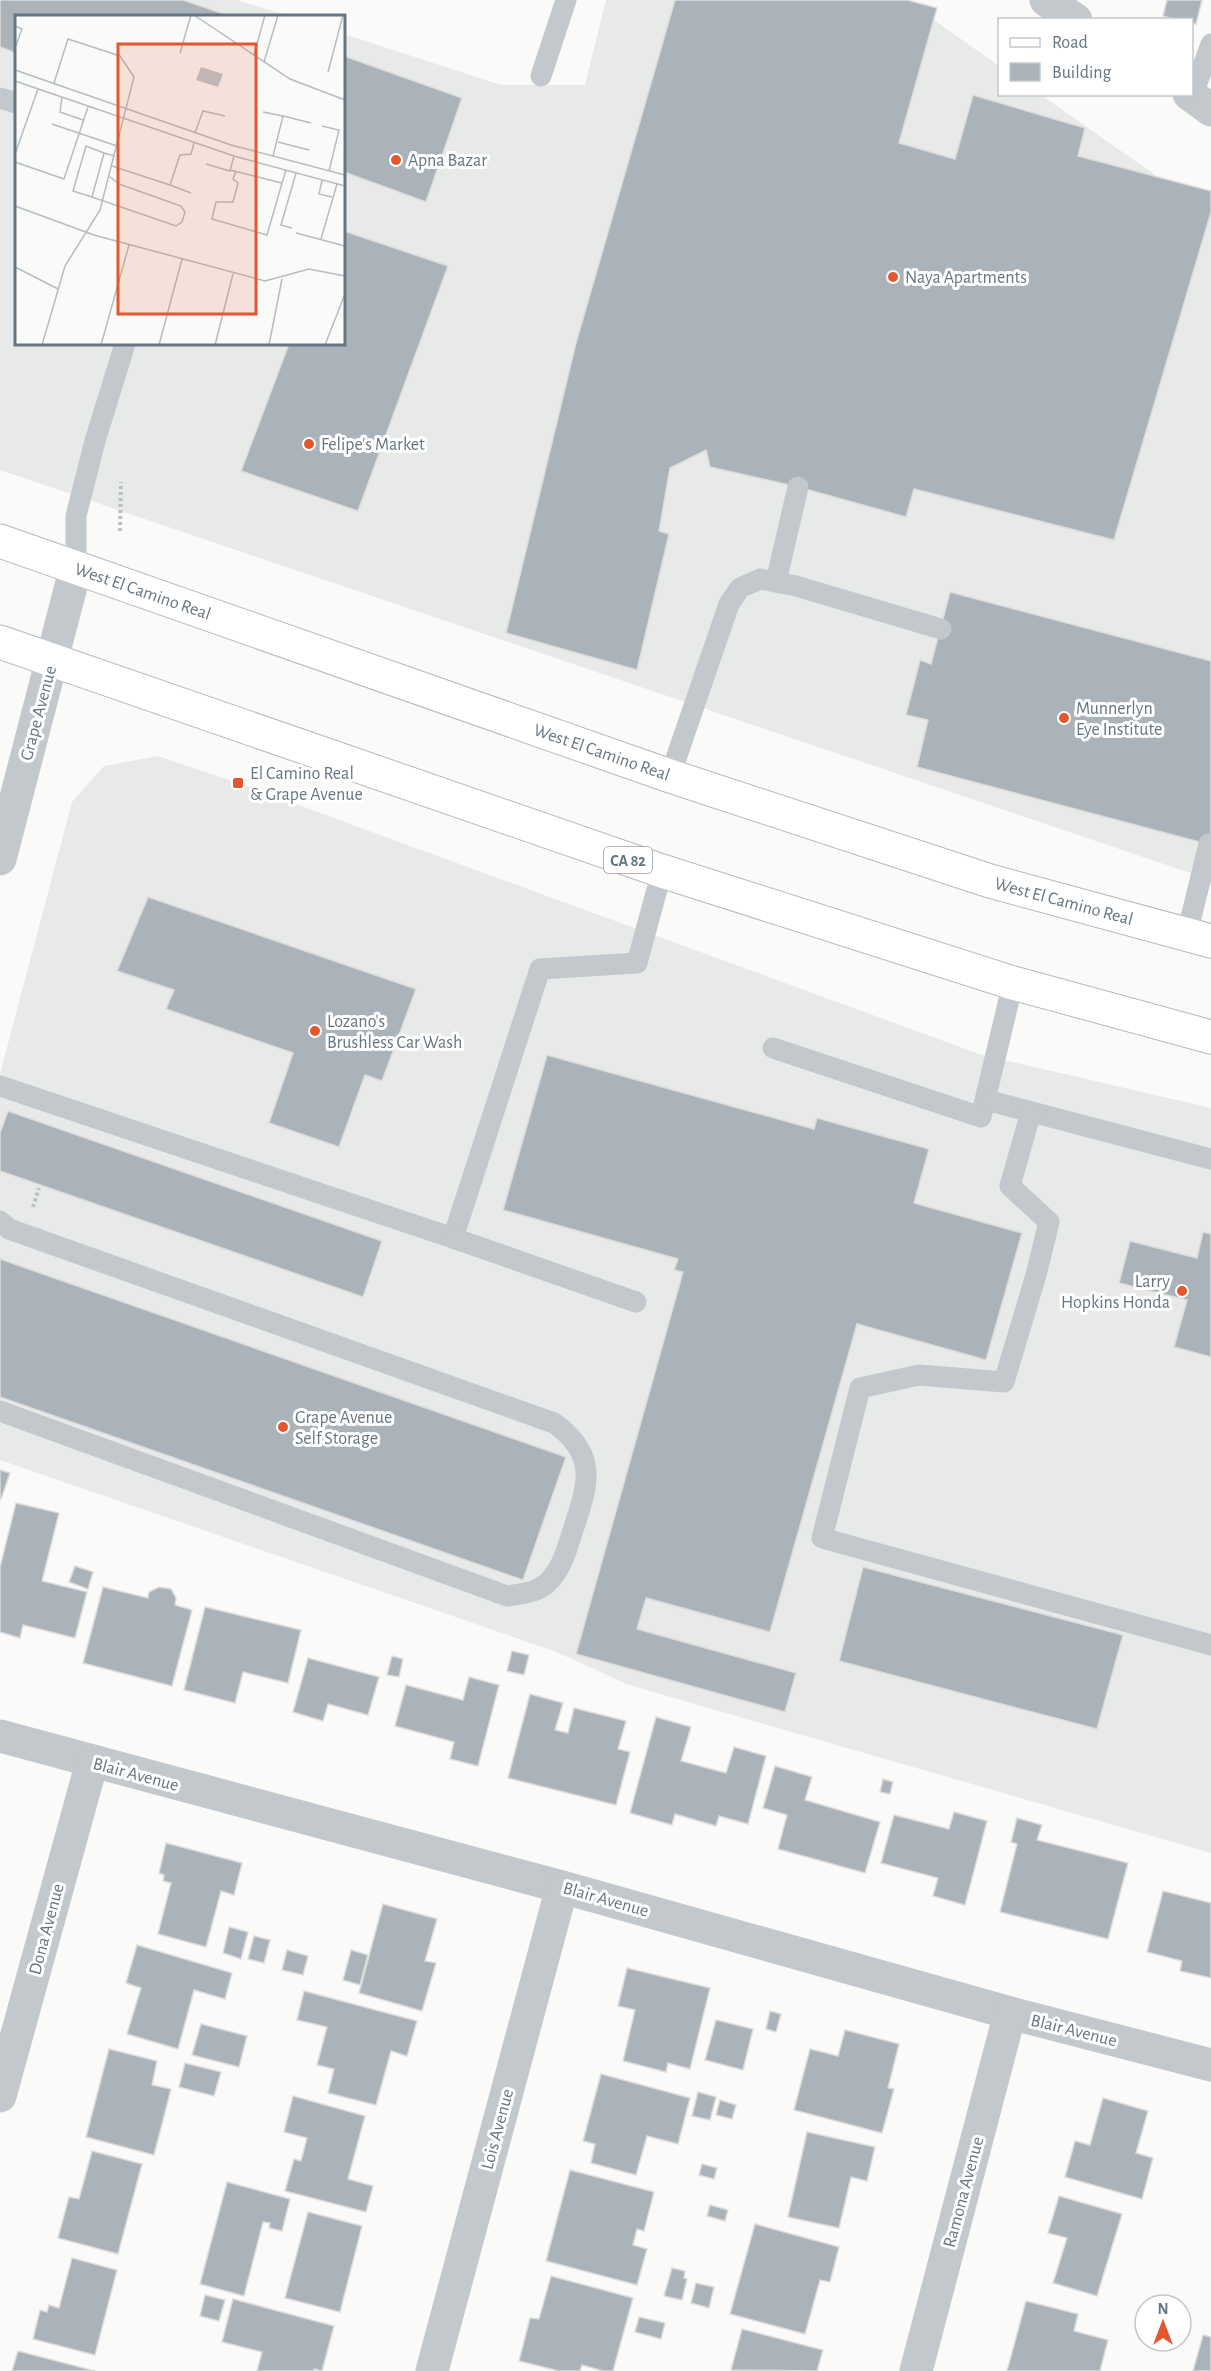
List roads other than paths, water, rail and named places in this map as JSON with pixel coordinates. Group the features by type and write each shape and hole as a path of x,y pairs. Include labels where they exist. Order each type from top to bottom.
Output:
{"main road":[{"name":"West El Camino Real","path":"0,542 670,776 990,881 1199,937"},
{"name":"CA 82","path":"0,642 662,872 1013,983 1211,1037"}],"street":[{"path":"1046,0 1073,18"},
{"name":"Grape Avenue","path":"0,859 76,567"},
{"name":"Blair Avenue","path":"0,1736 561,1887 1010,2013 1211,2065"},
{"name":"Dona Avenue","path":"0,2096 92,1762"},
{"name":"Lois Avenue","path":"432,2371 561,1887"},
{"name":"Ramona Avenue","path":"916,2371 1010,2013"}],"lane":[{"path":"542,76 566,0"},
{"path":"1197,100 1211,44"},
{"path":"0,98 15,103"},
{"path":"76,567 76,516 95,441 125,345"},
{"path":"776,582 798,487"},
{"path":"670,776 729,604 740,588 760,579 796,586 941,629"},
{"path":"1199,937 1209,844"},
{"path":"453,1238 540,969 637,963 662,872"},
{"path":"772,1048 981,1117 1013,983"},
{"path":"0,1086 636,1302"},
{"path":"986,1100 1211,1159"},
{"path":"1031,1112 1010,1186 1049,1222 1036,1275 1004,1382 919,1374 860,1388 822,1538 1211,1646"},
{"path":"0,1221 9,1229 93,1260 554,1423 570,1434 580,1451 586,1470 586,1489 563,1562 546,1584 528,1593 507,1596 0,1411"}],"place":[{"name":"Apna Bazar","path":"396,160"},
{"name":"Naya Apartments","path":"893,277"},
{"name":"Felipe's Market","path":"309,444"},
{"name":"Munnerlyn Eye Institute","path":"1064,718"},
{"name":"El Camino Real & Grape Avenue","path":"238,783"},
{"name":"Lozano's Brushless Car Wash","path":"315,1031"},
{"name":"Larry Hopkins Honda","path":"1182,1291"},
{"name":"Grape Avenue Self Storage","path":"283,1427"}]}
